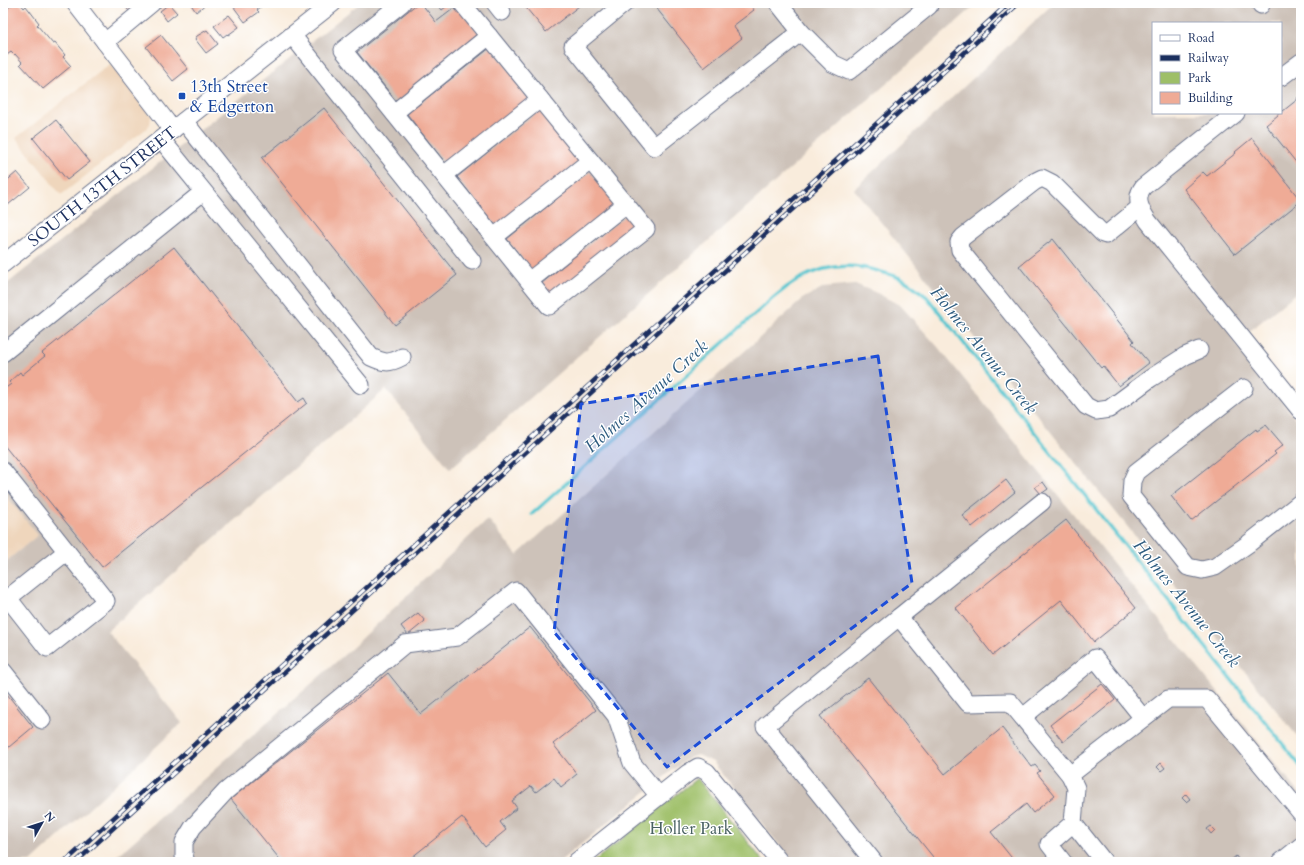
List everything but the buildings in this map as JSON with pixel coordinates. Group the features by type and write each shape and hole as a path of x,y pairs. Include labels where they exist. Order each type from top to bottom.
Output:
{"street":[{"path":"75,3 173,130 371,357 382,362 393,362 402,357"},
{"path":"105,42 152,3"},
{"name":"SOUTH 13TH STREET","path":"3,264 333,3"},
{"path":"402,3 343,50 548,306 646,229 462,3"},
{"path":"625,3 573,46 654,147 801,32"},
{"path":"778,3 801,32 832,63 849,71 929,6 926,3"},
{"path":"292,35 472,261"},
{"path":"394,113 489,36"},
{"path":"1282,77 1301,62"},
{"path":"444,175 540,99"},
{"path":"1199,350 1185,356 1151,378 1109,409 1096,411 1086,406 960,250 959,242 962,237 1034,182 1042,178 1052,183 1103,234 1106,235 1139,201 1143,187 1235,114"},
{"path":"173,130 203,192 361,385"},
{"path":"494,238 590,161"},
{"path":"3,352 203,192"},
{"path":"1139,201 1148,221 1301,411"},
{"path":"529,281 626,204"},
{"path":"1244,388 1136,472 1132,481 1131,496 1188,567 1202,570 1215,567 1248,544 1301,502"},
{"path":"3,471 106,601 47,648 8,598 66,552"},
{"path":"874,862 765,726 1042,502"},
{"path":"186,862 184,856 184,842 193,827 226,791 398,649 405,644 458,637 516,591 616,716 632,763 659,796"},
{"path":"899,617 968,703 1010,702 1023,717 1070,776 1076,788 1073,823 1104,862"},
{"path":"1023,717 1095,658 1143,718"},
{"path":"3,671 42,720"},
{"path":"1070,776 1168,698 1207,699 1301,813"},
{"path":"576,862 688,773 698,767 707,772 780,862"},
{"path":"1063,862 1049,844 1073,823"},
{"path":"1281,862 1301,846"}],"highlighted area":[{"path":"878,356 912,583 667,767 554,632 581,404"}],"shaded area":[{"path":"360,3 978,3 450,469 386,389 107,631 182,723 31,862 3,862 3,564 38,535 3,492 3,287"},
{"path":"1054,3 1301,3 1301,289 1235,343 1301,426 1301,741 854,189"},
{"path":"110,64 151,116 150,124 147,128 61,195 16,138"},
{"path":"855,284 879,294 901,306 938,347 1301,795 1301,862 793,862 713,762 698,755 691,757 674,769 559,862 110,862 353,647 488,519 517,555 804,298 824,287"},
{"path":"3,492 38,535 3,564"}],"green space":[{"name":"Holler Park","path":"697,778 764,862 593,862"}],"waterway":[{"name":"Holmes Avenue Creek","path":"532,514 773,298 797,280 823,269 851,266 866,268 891,275 910,284 927,297 1301,767"}],"railway":[{"path":"65,862 1009,3"},
{"path":"76,862 1019,3"}],"place":[{"name":"13th Street & Edgerton","path":"182,96"}]}
